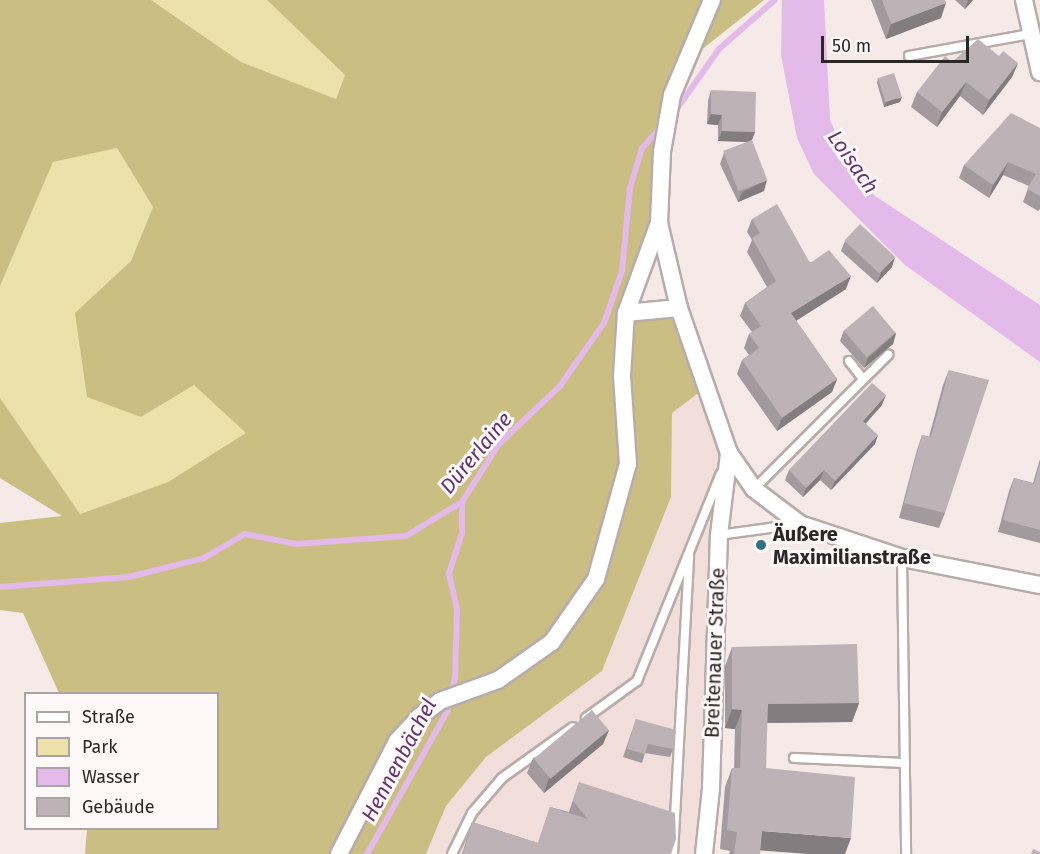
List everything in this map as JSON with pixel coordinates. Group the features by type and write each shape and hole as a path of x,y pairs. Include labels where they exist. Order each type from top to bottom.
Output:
{"street":[{"path":"712,0 672,95 662,152 659,223 679,308 729,453 754,489 801,524 902,558 1040,585"},
{"path":"1024,0 1040,72"},
{"path":"339,854 397,741 440,701 498,680 552,642 596,579 628,464 622,376 626,314 659,223"},
{"path":"626,314 679,308"},
{"name":"Breitenauer Straße","path":"704,854 711,777 718,535 729,453"}],"lane":[{"path":"909,56 1030,34"},
{"path":"754,489 888,355"},
{"path":"849,361 863,379"},
{"path":"452,854 472,813 502,778 637,681 689,546 729,453"},
{"path":"718,535 801,524"},
{"path":"673,854 689,546"},
{"path":"902,558 906,854"},
{"path":"794,758 905,763"}],"shaded area":[{"path":"0,0 151,0 241,62 336,99 345,75 267,0 764,0 685,63 672,95 659,223 626,313 679,308 705,388 672,413 671,497 602,671 486,757 446,806 426,854 85,854 87,830 219,830 219,692 59,692 23,613 0,610 0,523 62,516 0,478 0,398 80,514 168,482 246,433 194,385 141,417 87,397 75,313 131,261 153,207 117,148 53,162 0,286"},
{"path":"705,388 729,453 704,854 426,854 446,806 486,757 602,671 671,497 672,413"}],"green space":[{"path":"151,0 267,0 345,75 336,99 241,62"},
{"path":"117,148 153,207 131,261 76,313 141,417 194,385 247,433 168,482 79,514 0,398 0,286 53,162"}],"water":[{"path":"782,0 824,0 830,120 846,156 875,196 1040,305 1040,362 905,265 814,174 797,138 781,55"}],"building":[{"path":"882,0 945,0 946,3 891,24"},
{"path":"978,39 999,56 1003,51 1018,63 989,100 966,82 942,112 917,92 945,56 952,62"},
{"path":"894,73 902,97 886,102 878,78"},
{"path":"711,90 756,92 755,132 722,131 722,115 711,114"},
{"path":"1011,113 1040,128 1040,196 1027,189 1036,174 1008,162 993,185 964,165"},
{"path":"752,140 767,180 738,191 723,151"},
{"path":"777,204 810,263 829,250 851,276 791,313 837,379 782,418 742,360 759,348 749,334 761,326 745,303 776,281 752,238 760,233 752,219"},
{"path":"860,224 895,257 879,274 844,241"},
{"path":"873,306 895,333 866,357 844,330"},
{"path":"949,370 989,380 945,513 904,503 922,435 931,437"},
{"path":"872,383 886,395 863,421 878,435 835,481 824,470 806,488 789,470"},
{"path":"1040,463 1040,530 1003,520 1014,478 1034,484"},
{"path":"857,644 859,703 768,704 766,768 855,777 851,838 762,831 760,854 734,854 737,832 727,830 732,768 740,768 742,710 732,709 732,647"},
{"path":"592,710 609,730 550,779 534,759"},
{"path":"636,719 676,730 673,749 648,744 645,754 627,749"},
{"path":"579,782 675,813 676,839 671,854 463,854 472,822 538,843 550,807 588,819 573,801"},
{"path":"1033,849 1040,852 1040,854 1031,854"}],"waterway":[{"name":"Dürerlaine","path":"674,113 719,49 775,0"},
{"name":"Dürerlaine","path":"0,587 129,577 204,558 245,534 296,544 406,536 462,502 499,444 560,386 604,323 622,271 630,188 642,148 663,125"},
{"name":"Hennenbächel","path":"367,854 447,712 455,678 457,609 449,573 462,533 462,502"}],"place":[{"name":"Äußere Maximilianstraße","path":"761,545"}],"water label":[{"name":"Loisach","path":"853,162"}]}
